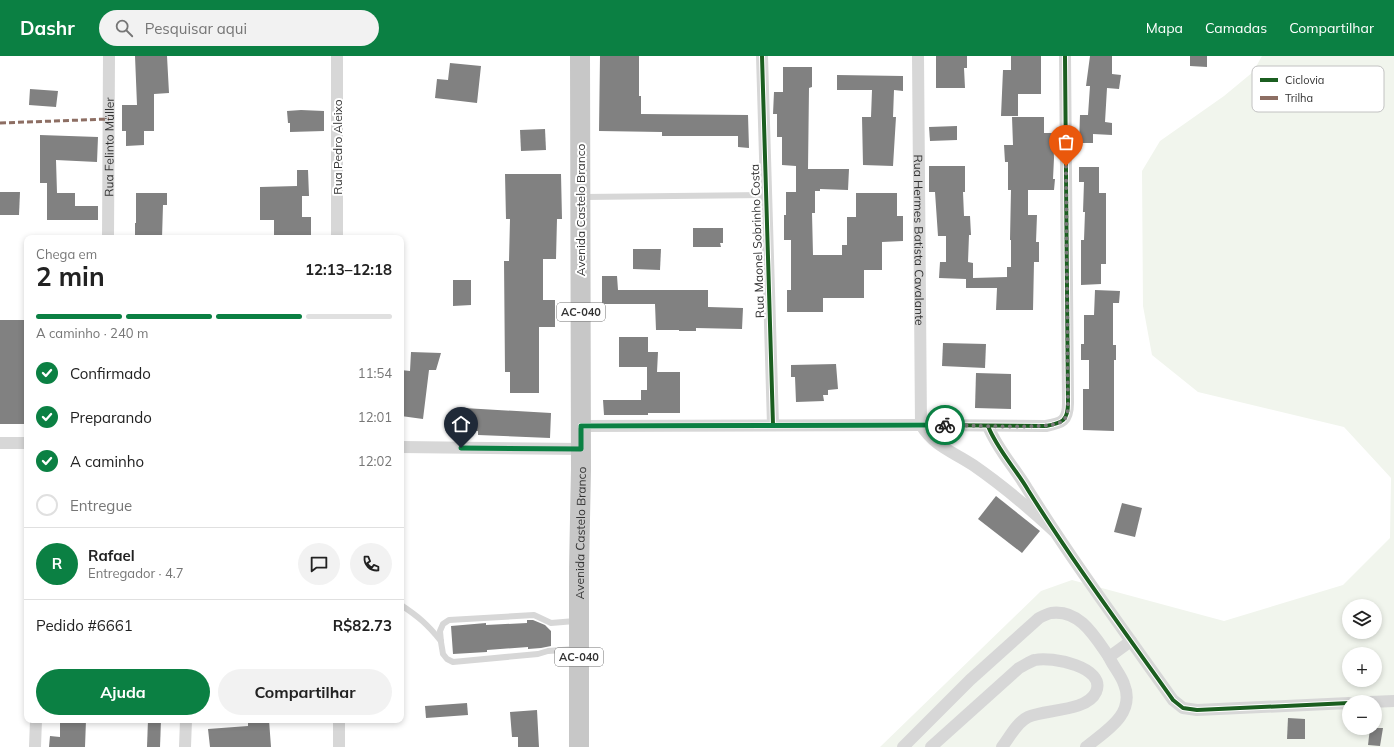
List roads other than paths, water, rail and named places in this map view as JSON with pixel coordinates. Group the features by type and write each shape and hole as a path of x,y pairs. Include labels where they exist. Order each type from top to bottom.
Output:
{"highway":[{"name":"Avenida Castelo Branco","path":"579,747 581,449 580,56"}],"street":[{"name":"Rua Felinto Müller","path":"108,235 109,56"},
{"name":"Rua Pedro Aleixo","path":"337,56 337,235"},
{"name":"Rua Maonel Sobrinho Costa","path":"762,56 773,425"},
{"name":"Rua Hermes Batista Cavalante","path":"918,56 921,424"},
{"path":"581,426 921,424 1046,426 1062,422 1068,411 1066,56"},
{"path":"921,424 927,435 938,445 972,465 1013,494 1054,530"},
{"path":"988,426 993,440 1026,486 1054,530 1173,700 1183,708 1197,710 1342,703"},
{"path":"0,443 24,443"},
{"path":"404,447 581,449"},
{"path":"903,747 970,680 1039,618 1051,613 1064,614 1078,619 1089,629 1124,684 1126,697 1125,707 1121,717 1114,725 1086,747"},
{"path":"1108,657 1131,641"},
{"path":"931,747 1019,668 1035,660 1053,660 1072,664 1086,669 1094,676 1097,683 1096,692 1089,701 1080,705 1028,717 1021,722 1002,747"},
{"path":"1382,702 1394,701"},
{"path":"35,747 36,723"},
{"path":"185,747 186,723"},
{"path":"339,723 339,747"}],"lane":[{"path":"580,197 766,195"},
{"path":"404,607 419,617 430,627 441,642"},
{"path":"579,621 551,623 534,614 449,620 443,624 440,631 443,654 447,659 453,662 538,654 548,650 579,649"}]}
